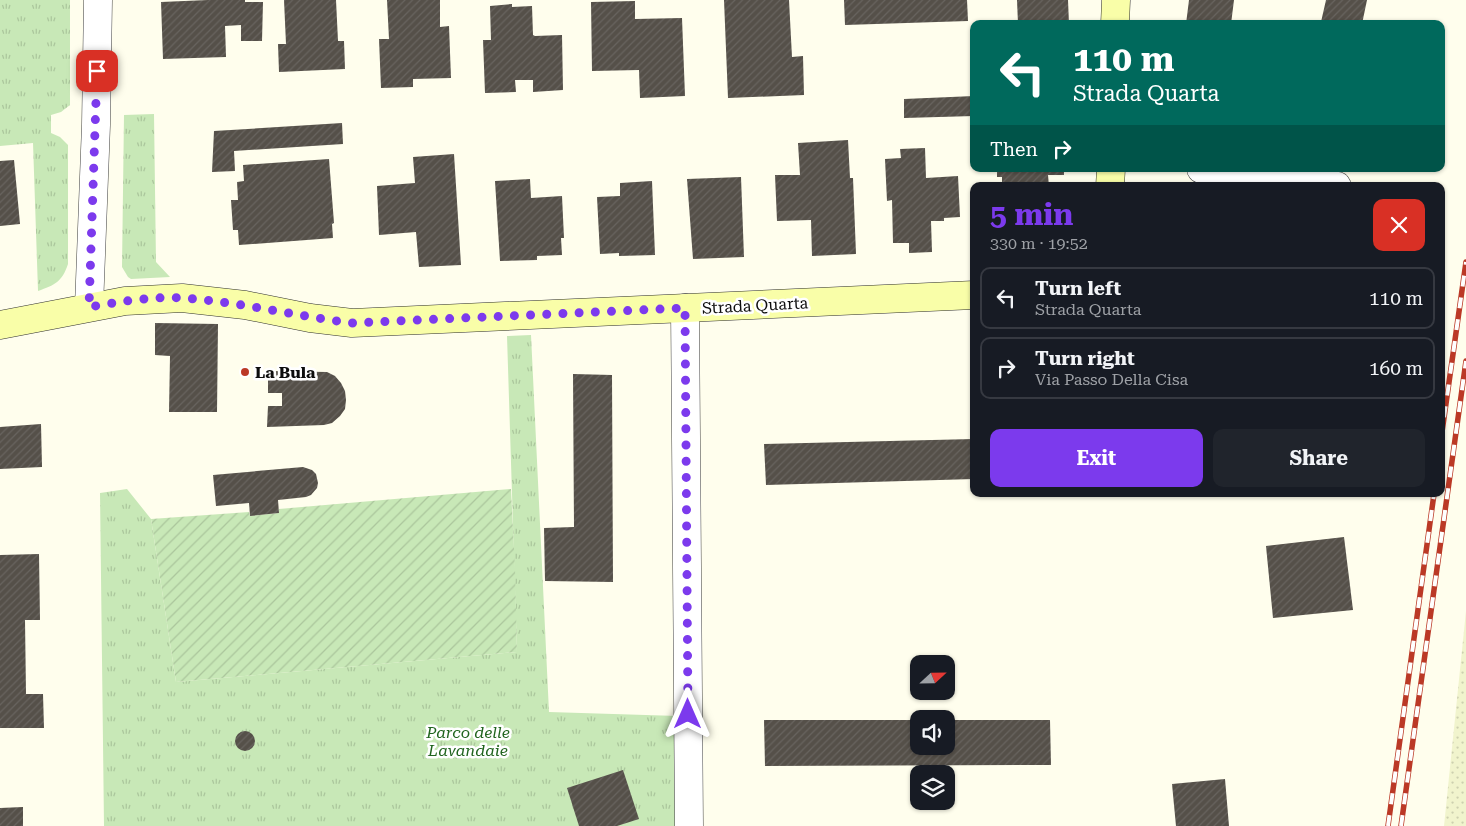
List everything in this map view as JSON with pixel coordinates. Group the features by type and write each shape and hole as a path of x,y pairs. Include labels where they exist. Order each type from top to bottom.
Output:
{"street":[{"path":"89,307 96,125 98,0"},
{"path":"1115,20 1116,0"},
{"path":"1225,172 1305,182"},
{"name":"Strada Quarta","path":"0,325 125,301 182,298 245,305 310,318 352,323 970,295"},
{"path":"685,308 689,826"}],"green space":[{"path":"0,0 70,0 70,105 61,112 51,115 51,133 60,137 68,145 68,264 57,282 38,291 33,143 0,146"},
{"path":"154,114 156,262 170,277 131,279 122,267 124,115"},
{"name":"Parco delle Lavandaie","path":"531,335 549,712 678,716 681,826 104,826 100,493 127,489 151,519 176,682 517,652 507,336"},
{"path":"511,489 517,652 176,682 151,519 249,512 250,516 279,513 279,509"},
{"path":"1466,611 1466,826 1444,826"}],"building":[{"path":"208,0 263,2 262,41 241,41 241,25 225,26 226,57 163,59 161,2"},
{"path":"284,0 336,0 338,41 344,41 345,69 279,72 278,44 286,44"},
{"path":"387,0 440,0 440,27 449,26 451,78 413,79 413,87 381,88 379,39 389,39"},
{"path":"724,0 789,0 792,57 803,56 804,95 728,98"},
{"path":"844,0 967,0 968,21 845,25"},
{"path":"1017,0 1068,0 1069,20 1018,20"},
{"path":"1189,0 1234,0 1232,20 1186,20"},
{"path":"1326,0 1367,0 1363,20 1321,20"},
{"path":"635,1 635,19 682,18 685,96 640,98 639,70 592,71 591,2"},
{"path":"512,4 512,7 532,6 533,35 562,35 563,90 533,92 533,80 515,80 516,92 485,93 483,40 491,40 490,6"},
{"path":"970,96 970,116 904,118 904,99"},
{"path":"342,123 343,144 234,151 235,171 212,172 214,131"},
{"path":"848,140 850,178 853,178 856,254 812,256 811,220 777,221 775,175 800,175 798,143"},
{"path":"925,148 926,178 958,176 960,217 944,218 944,221 931,221 932,252 909,253 909,243 893,243 892,200 887,201 885,159 901,158 900,149"},
{"path":"454,154 461,265 419,267 416,232 379,235 377,186 415,183 413,157"},
{"path":"329,159 334,223 332,224 333,238 239,245 238,230 233,230 231,200 238,200 237,182 244,181 243,165"},
{"path":"14,160 20,224 0,226 0,161"},
{"path":"997,172 1064,172 1064,175 1048,175 1049,182 1002,182 1002,177 997,177"},
{"path":"741,177 744,257 693,259 687,179"},
{"path":"530,179 531,198 562,196 564,238 561,238 562,255 537,256 537,260 500,261 495,181"},
{"path":"652,181 655,255 619,256 619,253 600,254 597,197 620,196 620,183"},
{"path":"155,323 218,324 217,412 169,412 170,356 155,355"},
{"path":"268,371 327,372 335,376 345,391 345,409 332,423 324,425 267,427 268,406 282,406 282,393 268,393"},
{"path":"573,374 612,375 613,582 545,581 544,528 574,527"},
{"path":"41,424 42,467 0,469 0,427"},
{"path":"970,439 970,479 766,485 764,444"},
{"path":"303,467 312,470 316,474 317,488 311,495 306,497 278,500 279,513 250,516 249,503 216,506 213,475"},
{"path":"1344,537 1353,610 1273,618 1266,546"},
{"path":"39,554 40,620 25,620 26,694 43,694 44,728 0,728 0,555"},
{"path":"764,720 910,720 910,755 955,755 955,720 1050,720 1051,765 765,766"},
{"path":"245,731 252,734 255,741 252,748 245,751 238,748 235,741 238,734"},
{"path":"623,770 639,819 617,826 579,826 567,788"},
{"path":"1225,779 1229,826 1176,826 1172,784"},
{"path":"23,807 23,826 0,826 0,808"}],"railway":[{"path":"1445,411 1466,262"},
{"path":"1401,826 1466,361"},
{"path":"1388,826 1434,497"}],"place":[{"name":"La Bula","path":"245,372"}],"route":[{"path":"97,71 89,307 125,301 182,298 245,305 310,318 352,323 685,308 688,714"}]}
